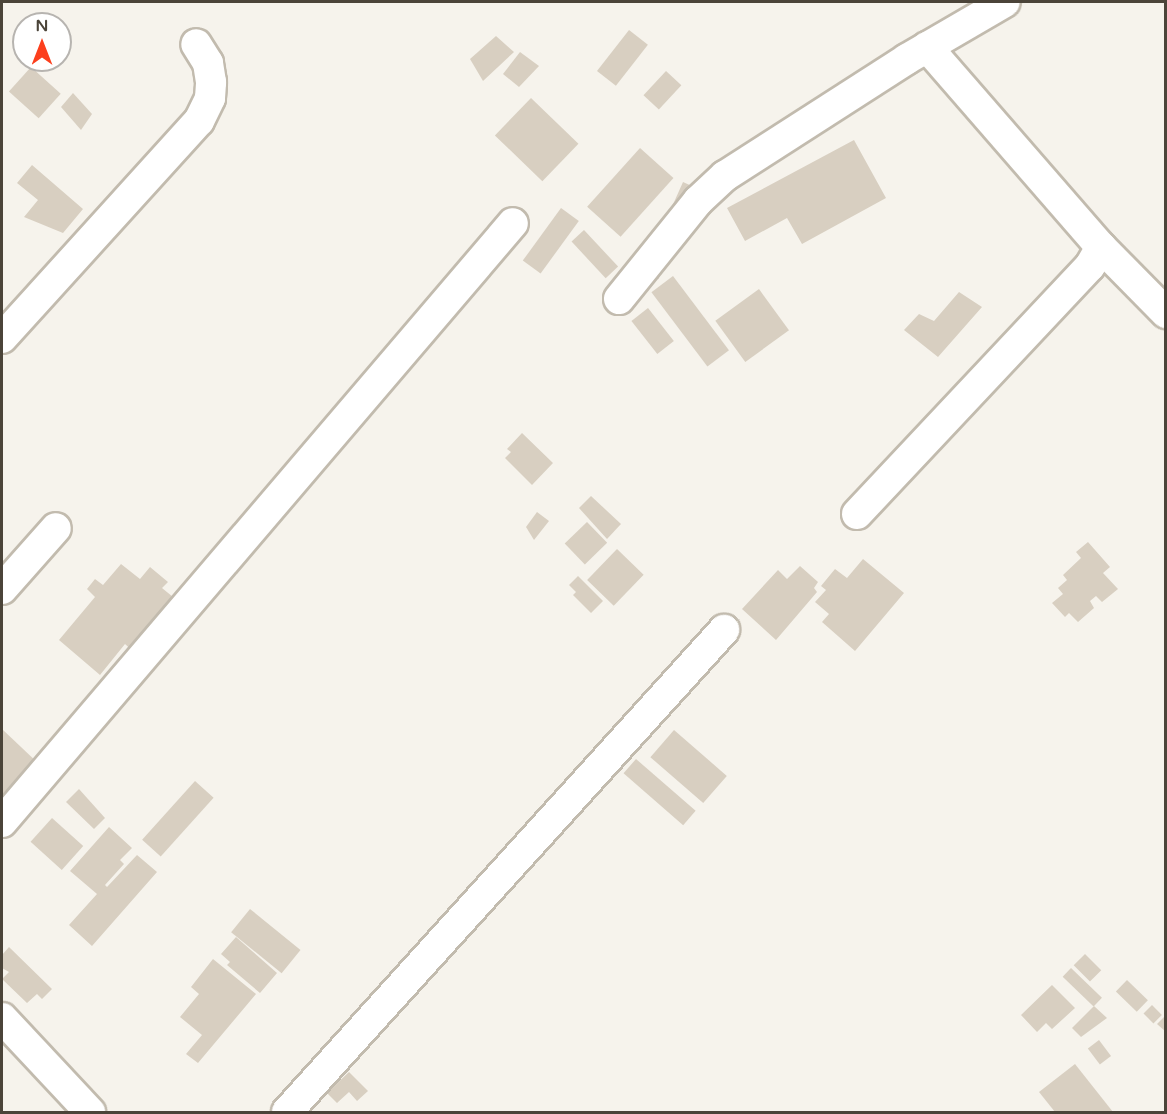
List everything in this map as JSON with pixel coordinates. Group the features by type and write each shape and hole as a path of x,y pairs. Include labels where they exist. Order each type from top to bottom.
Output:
{"street":[{"path":"620,299 698,201 725,176 927,47 1005,2"},
{"path":"2,338 199,121 210,98 210,82 208,63 196,44"},
{"path":"927,47 1101,247 1166,313"},
{"path":"2,822 513,223"},
{"path":"857,514 1090,266 1101,247"},
{"path":"2,589 56,528"},
{"path":"287,1113 724,630"},
{"path":"2,1018 90,1113"}],"building":[{"path":"629,30 648,45 616,86 597,71"},
{"path":"496,36 514,52 483,81 470,59"},
{"path":"520,52 539,66 519,87 503,74"},
{"path":"666,71 681,85 659,109 643,95"},
{"path":"26,72 37,72 61,94 39,118 9,92"},
{"path":"73,93 92,114 81,130 61,107"},
{"path":"531,98 578,144 542,181 495,135"},
{"path":"854,140 886,198 802,244 787,218 745,241 727,208"},
{"path":"640,148 673,178 621,237 587,207"},
{"path":"32,165 83,209 63,233 24,217 38,200 17,183"},
{"path":"683,182 699,189 658,279 643,272"},
{"path":"561,208 579,221 541,274 523,261"},
{"path":"584,230 618,267 606,278 572,242"},
{"path":"673,276 729,350 707,367 651,292"},
{"path":"759,289 789,330 745,362 715,321"},
{"path":"959,292 982,307 938,357 904,330 919,314 934,321"},
{"path":"648,308 674,341 657,354 631,321"},
{"path":"522,433 553,463 532,485 505,458 511,452 507,449"},
{"path":"591,496 621,524 607,539 579,508"},
{"path":"537,512 549,521 534,540 526,527"},
{"path":"587,522 607,543 585,564 565,544"},
{"path":"1088,542 1110,567 1103,573 1118,589 1102,602 1096,596 1090,601 1094,608 1078,622 1069,613 1065,617 1052,603 1063,594 1058,588 1067,580 1063,575 1081,558 1076,552"},
{"path":"617,549 644,575 614,606 587,580"},
{"path":"863,559 904,593 855,651 822,622 829,614 815,602 826,590 821,586 835,569 847,578"},
{"path":"121,564 140,579 150,567 168,582 162,588 173,597 162,609 170,615 136,654 125,644 100,675 59,640 95,597 87,589 95,579 103,585"},
{"path":"800,566 818,582 814,588 817,592 776,640 742,609 778,570 787,579"},
{"path":"578,576 603,601 591,613 573,595 576,592 569,585"},
{"path":"2,729 40,765 2,807"},
{"path":"674,730 727,776 703,803 650,757"},
{"path":"636,759 696,811 683,825 624,773"},
{"path":"195,781 214,798 161,856 142,840"},
{"path":"79,789 105,818 94,829 66,802"},
{"path":"52,818 83,846 62,870 31,842"},
{"path":"109,827 132,848 120,860 124,864 105,885 107,887 137,855 157,872 92,946 69,925 97,894 70,871"},
{"path":"250,909 301,950 282,973 231,932"},
{"path":"236,937 277,973 260,993 227,965 230,962 221,954"},
{"path":"9,947 52,989 42,999 37,994 27,1003 2,979 9,972 2,968 2,955"},
{"path":"1085,954 1101,970 1090,982 1074,965"},
{"path":"213,959 256,994 198,1063 186,1054 202,1035 180,1017 199,994 191,987"},
{"path":"1071,968 1102,998 1094,1007 1063,977"},
{"path":"1127,980 1148,1000 1137,1012 1116,992"},
{"path":"1052,985 1075,1008 1052,1029 1046,1023 1037,1032 1021,1015"},
{"path":"1152,1005 1162,1015 1153,1023 1144,1013"},
{"path":"1094,1006 1107,1018 1081,1037 1072,1028"},
{"path":"1166,1015 1166,1032 1157,1024"},
{"path":"1099,1040 1111,1056 1100,1064 1088,1048"},
{"path":"1075,1064 1113,1112 1055,1112 1039,1092"},
{"path":"349,1072 368,1091 357,1101 349,1092 337,1103 327,1093"}]}
